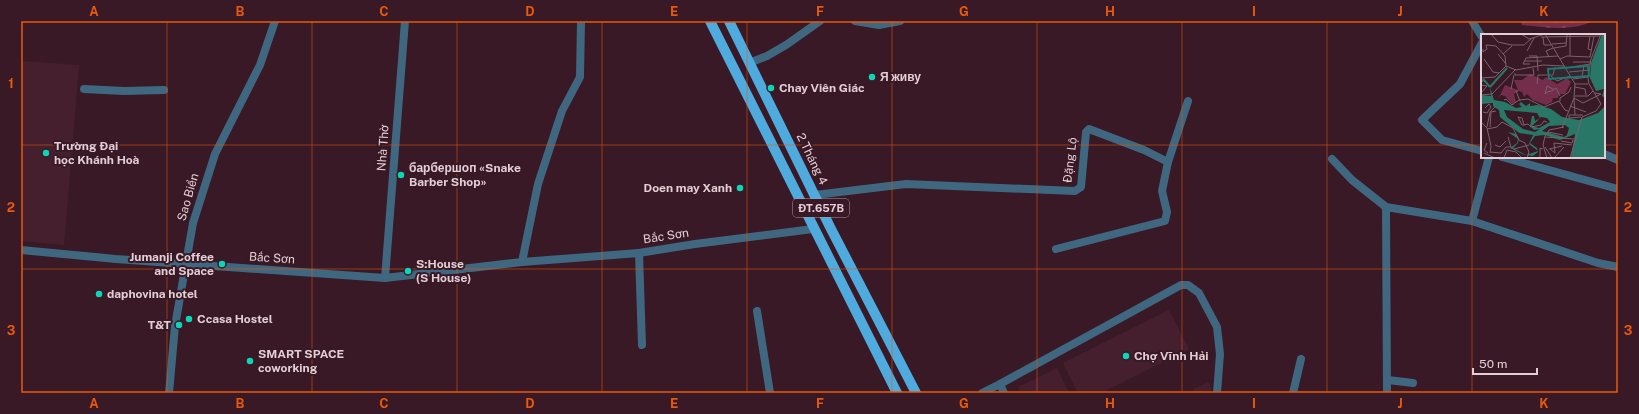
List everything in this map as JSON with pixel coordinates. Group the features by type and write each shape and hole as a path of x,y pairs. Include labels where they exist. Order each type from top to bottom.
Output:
{"main road":[{"name":"ĐT.657B","path":"710,21 813,229 897,393"},
{"name":"2 Tháng 4","path":"729,21 830,227 916,393"},
{"path":"813,229 830,227"}],"street":[{"name":"Sao Biển","path":"169,393 175,326 193,223 215,154 260,65 275,21"},
{"name":"Nhà Thờ","path":"385,278 405,21"},
{"path":"522,262 538,184 562,111 580,77 581,21"},
{"path":"854,21 879,25 900,21"},
{"path":"1472,21 1481,34"},
{"path":"749,63 767,56 786,45 816,22"},
{"path":"1481,45 1460,84 1422,120 1442,140 1481,151"},
{"path":"84,89 124,91 164,90"},
{"path":"1056,249 1165,220 1167,212 1162,191 1168,162 1188,100"},
{"name":"Đặng Lộ","path":"815,195 906,184 1076,191 1081,187 1086,132 1089,129 1144,150 1168,162"},
{"path":"1605,154 1618,160"},
{"path":"1472,221 1489,158"},
{"path":"1506,158 1618,189"},
{"path":"1332,159 1352,180 1386,207 1472,221 1598,263 1618,267"},
{"path":"1386,207 1388,380 1386,393"},
{"name":"Bắc Sơn","path":"21,250 187,264 385,278 522,262 639,253 695,244 813,229"},
{"path":"639,253 642,345"},
{"path":"982,393 1181,285 1188,286 1199,292 1217,327 1220,354 1217,393"},
{"path":"757,311 770,393"},
{"path":"1293,393 1302,359"},
{"path":"1388,380 1413,382"},
{"path":"1000,384 1004,393"}],"shaded area":[{"name":"Trường Đại học Khánh Hoà","path":"21,61 79,65 64,245 21,241"},
{"name":"Chợ Vĩnh Hải","path":"1169,310 1189,349 1101,393 1078,393 1063,363"},
{"path":"1057,368 1069,393 1021,393 1018,387"},
{"name":"Chợ Vĩnh Hải","path":"1209,382 1212,393 1194,393 1193,389"}],"green space":[{"path":"1521,21 1593,21 1576,27 1549,28 1522,25"}],"place":[{"name":"Я живу","path":"872,77"},
{"name":"Chay Viên Giác","path":"771,88"},
{"name":"Trường Đại học Khánh Hoà","path":"46,153"},
{"name":"барбершоп «Snake Barber Shop»","path":"401,175"},
{"name":"Doen may Xanh","path":"740,188"},
{"name":"Jumanji Coffee and Space","path":"222,264"},
{"name":"S:House (S House)","path":"408,271"},
{"name":"daphovina hotel","path":"99,294"},
{"name":"Ccasa Hostel","path":"189,319"},
{"name":"T&T","path":"179,325"},
{"name":"Chợ Vĩnh Hải","path":"1126,356"},
{"name":"SMART SPACE coworking","path":"250,361"}]}
